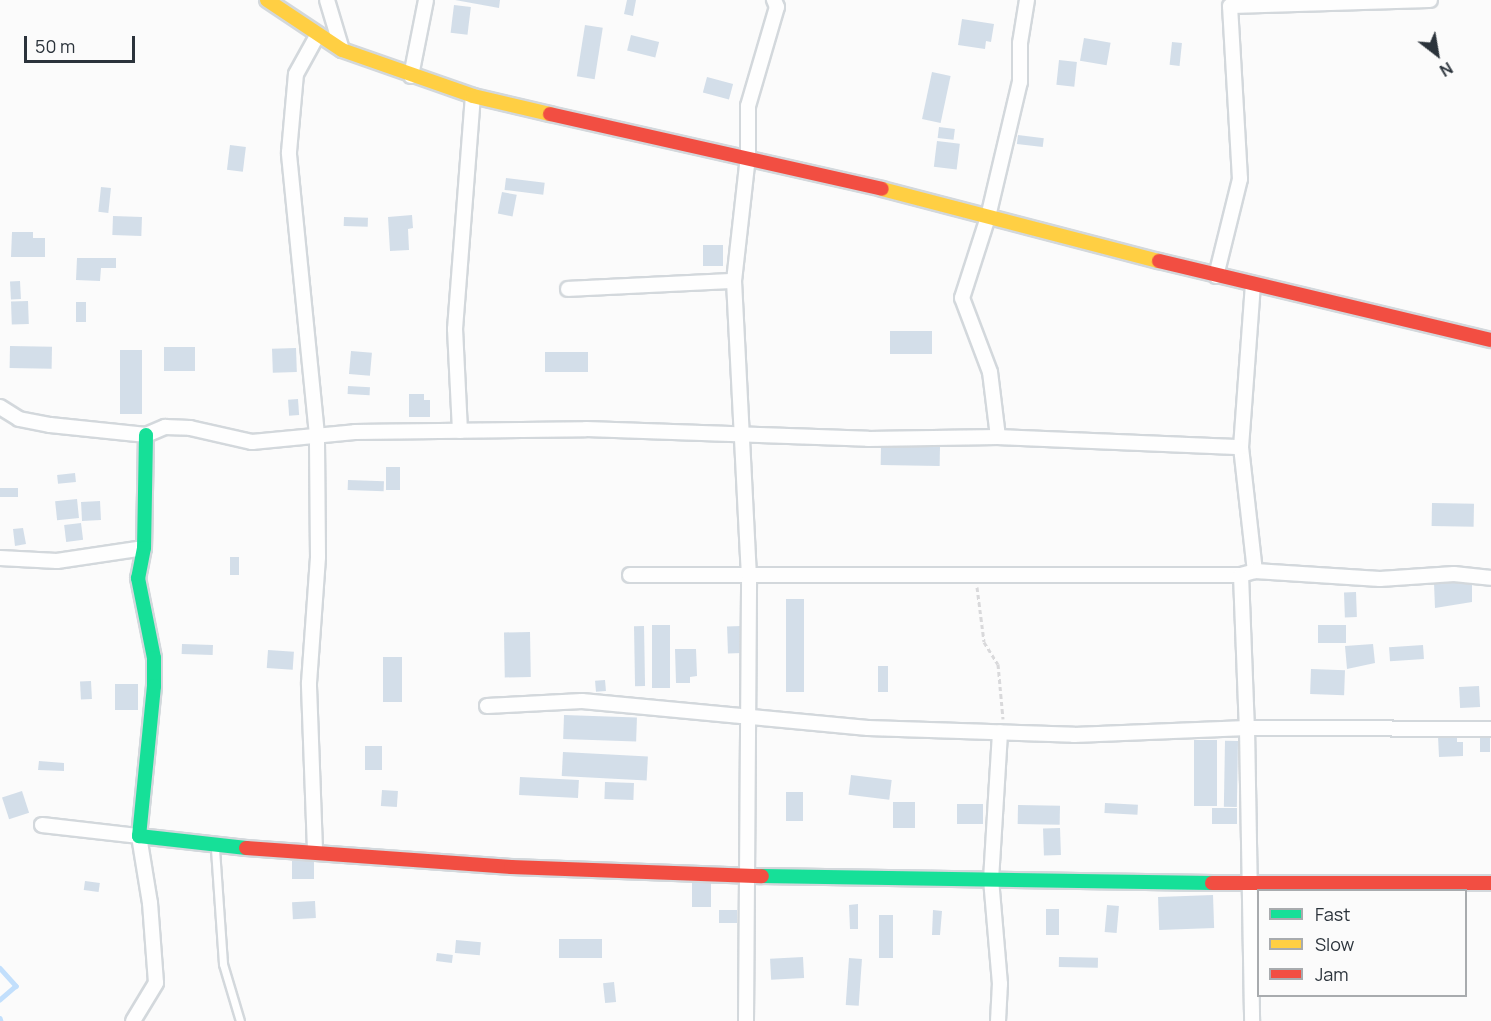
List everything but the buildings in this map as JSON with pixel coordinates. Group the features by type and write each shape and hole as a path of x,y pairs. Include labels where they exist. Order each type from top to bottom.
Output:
{"street":[{"path":"267,0 317,36 342,50 473,96 748,157 1216,276 1491,340"},
{"path":"327,0 342,50"},
{"path":"411,76 426,0"},
{"path":"746,1021 751,720 749,577 734,281 748,157 748,106 777,7 774,0"},
{"path":"998,437 990,372 962,297 988,217 1020,82 1020,43 1028,0"},
{"path":"1216,276 1240,179 1230,6 1430,0"},
{"path":"315,850 309,683 318,557 316,435 289,152 296,74 317,36"},
{"path":"460,431 455,329 473,96"},
{"path":"568,289 734,281"},
{"path":"1253,284 1241,447 1255,571"},
{"path":"0,407 29,421 146,435 165,427 190,428 252,442 316,435 586,429 742,435 998,437 1241,447"},
{"path":"133,1021 156,983 150,903 139,836 154,686 154,658 138,578 144,548 146,435"},
{"path":"0,558 57,561 144,548"},
{"path":"630,575 749,577 977,573 1241,575 1255,571 1380,579 1454,574 1491,578"},
{"path":"1241,575 1248,728 1252,1021"},
{"path":"487,706 582,701 751,720 1074,735 1248,728 1491,729"},
{"path":"998,1021 1000,984 991,880 1000,732"},
{"path":"42,825 214,847 315,850 511,867 749,876 991,880 1251,884 1491,883"}],"lane":[{"path":"214,847 223,964 240,1021"}],"path":[{"path":"977,573 978,622 1001,681 1004,710 1000,732"}],"waterway":[{"path":"0,968 16,986 0,1000"}],"traffic: fast":[{"path":"146,435 144,548 138,578 154,658 154,686 139,836 246,848"},
{"path":"762,876 1212,883"}],"traffic: slow":[{"path":"267,0 342,50 473,96 550,114"},
{"path":"882,189 1159,261"}],"traffic: jam":[{"path":"550,114 882,189"},
{"path":"1159,261 1491,340"},
{"path":"246,848 511,867 762,876"},
{"path":"1212,883 1491,883"}]}
